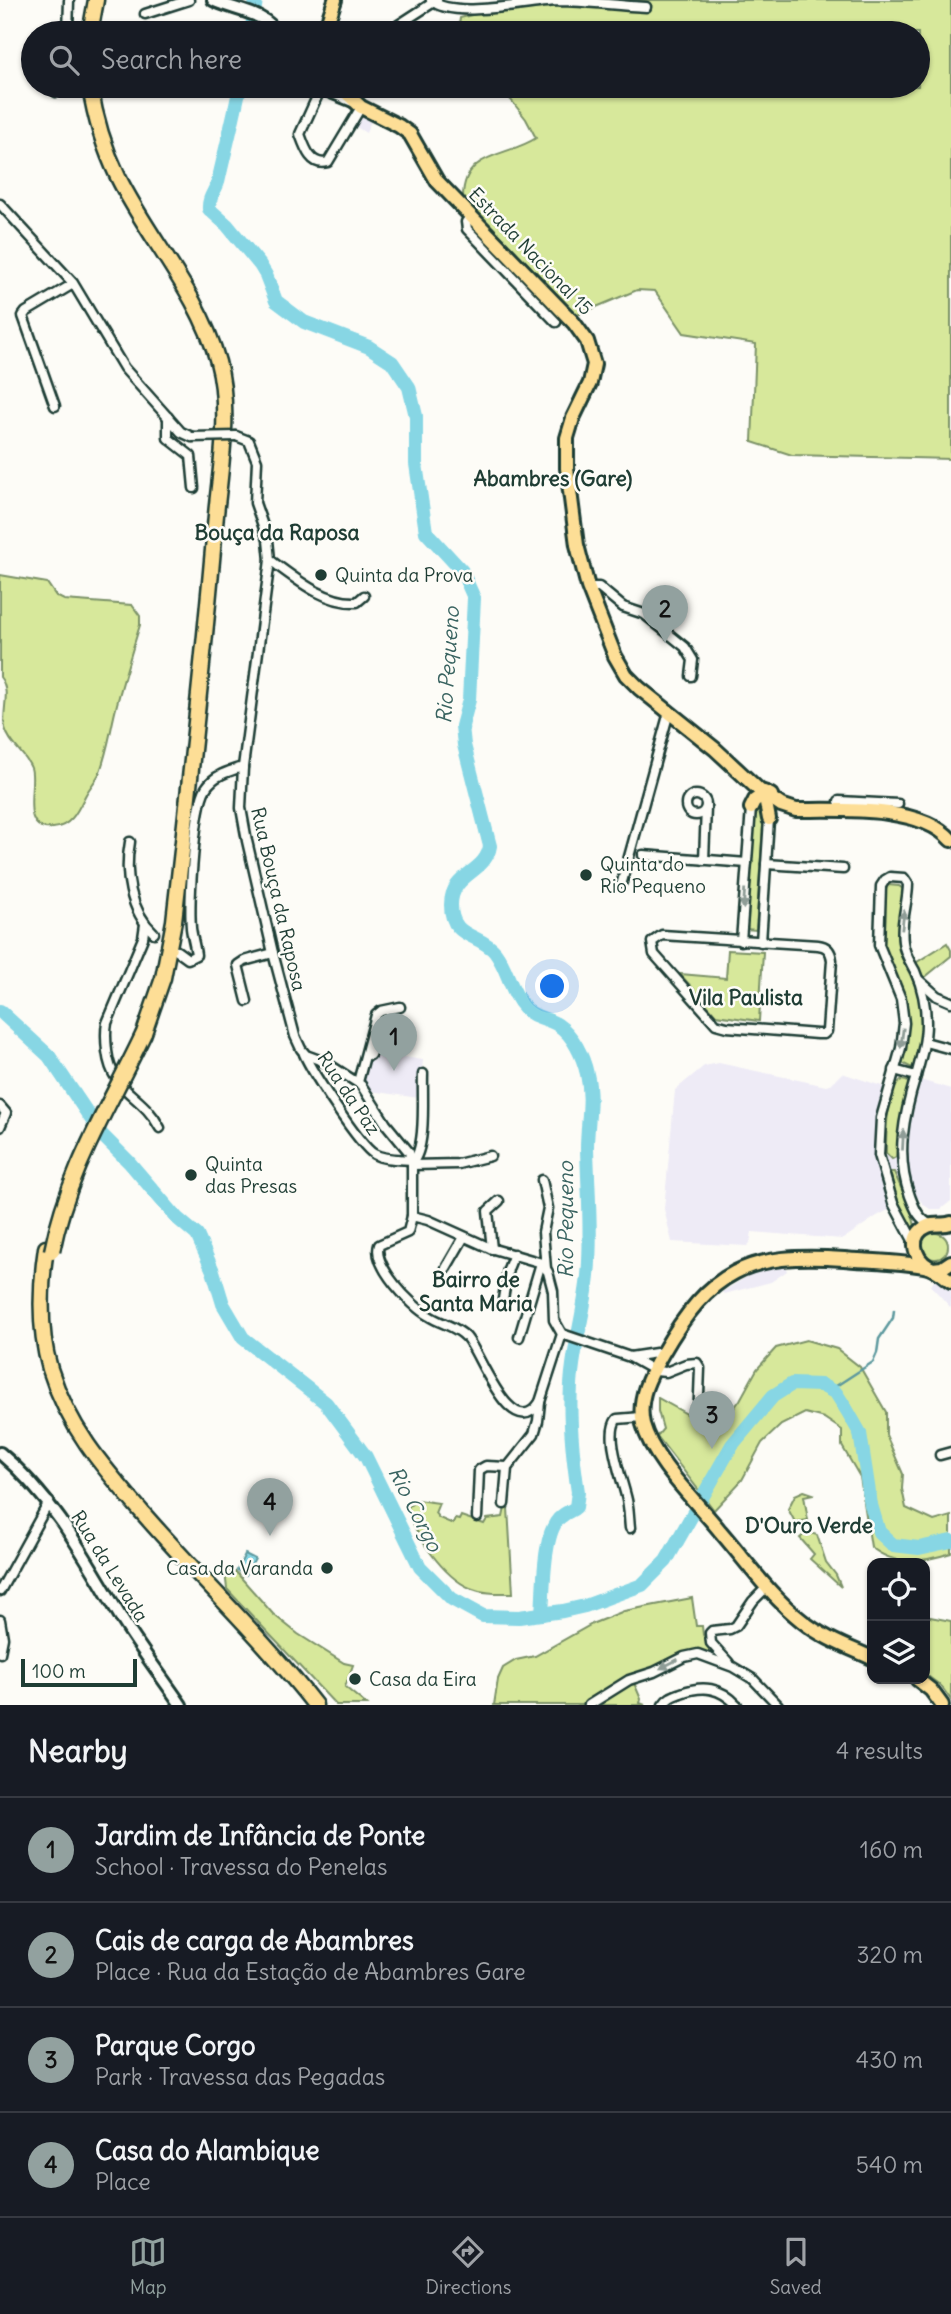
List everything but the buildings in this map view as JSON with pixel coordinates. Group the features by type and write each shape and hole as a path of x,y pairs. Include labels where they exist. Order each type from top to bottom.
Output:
{"highway":[{"path":"85,21 89,0"},
{"path":"92,21 96,0"},
{"path":"84,98 102,161 194,320 208,355 215,390 213,459 204,566 170,903 158,971 141,1032"},
{"path":"93,98 101,134 118,176 190,294 205,325 219,365 224,402 211,574 174,921 163,978 141,1032 79,1161 63,1203 49,1250 41,1298 45,1342 58,1391 81,1437 150,1521 276,1658 315,1705"},
{"path":"49,1250 47,1304 51,1340 61,1381 81,1425 127,1486 323,1705"}],"main road":[{"path":"328,21 335,0"},
{"name":"Estrada Nacional 15","path":"351,98 410,134 434,177 581,331 594,364 592,379 571,422 566,453 577,545 588,587 621,668 635,685 749,777"},
{"path":"749,777 764,794 798,810 887,809 926,821 951,840"},
{"path":"749,777 789,805"},
{"path":"749,777 751,808"},
{"path":"751,808 755,800 764,794"},
{"path":"764,794 769,819"},
{"path":"769,819 775,811 789,805"},
{"path":"888,1263 915,1245 920,1232 944,1226"},
{"path":"915,1245 918,1258 951,1281"},
{"path":"867,1656 814,1630 791,1612 767,1587 668,1469 650,1440 642,1417 643,1396 663,1352 688,1313 704,1294 726,1277 752,1265 775,1259 800,1257 931,1268 942,1268 951,1262"},
{"path":"923,1684 942,1705"}],"street":[{"path":"68,21 69,0"},
{"path":"145,14 188,0"},
{"path":"213,0 266,21"},
{"path":"404,21 434,1 451,9 561,1 646,7"},
{"path":"314,98 300,134 311,158 320,163 328,162 357,104 344,98"},
{"path":"0,204 73,284 124,368 168,417 168,438 191,456 194,488"},
{"path":"471,216 466,222 467,229 556,322"},
{"path":"55,406 23,316 73,284"},
{"name":"Rua Bouça da Raposa","path":"168,417 183,433 192,437 243,437 249,441 256,455 255,503 268,540 270,560 243,767 242,814 273,953 295,1036 302,1051"},
{"path":"270,560 337,601 357,602 364,596"},
{"path":"588,587 599,587 623,607 644,614 685,647 693,660 691,676"},
{"path":"622,882 668,711"},
{"path":"177,951 188,959 196,954 191,916 196,826 202,796 207,786 217,777 243,767"},
{"path":"704,860 706,822 706,807 703,798 691,796 686,802 686,808 689,813 706,822"},
{"path":"839,801 887,809 898,804"},
{"path":"696,816 706,807"},
{"path":"741,941 751,808"},
{"path":"761,942 769,819"},
{"path":"130,842 128,863 133,897 138,913 155,933"},
{"path":"643,855 747,863"},
{"path":"766,864 842,869"},
{"path":"915,1245 893,1203 879,1155 881,1118 902,1042 903,1012 896,987 881,954 878,934 881,886 888,877 904,878 908,884 902,940 918,978 926,1014 925,1042 904,1123 902,1164 906,1186 916,1212 921,1219 944,1226"},
{"path":"145,924 144,938 107,1023 106,1041 110,1068 115,1079 149,1110 160,1128"},
{"path":"662,935 741,941 821,945 830,951 832,960 826,1033 819,1035 716,1024 656,957 652,948 653,939 662,935"},
{"path":"247,1001 237,972 238,965 273,953"},
{"path":"918,978 937,996 951,1002"},
{"path":"360,1084 376,1015 381,1011 400,1007"},
{"path":"925,1042 951,1049"},
{"path":"360,1084 372,1049 392,1046"},
{"path":"302,1051 360,1084 386,1124 409,1152 412,1163 412,1216 408,1232 379,1245 379,1259 386,1273 420,1311 456,1329 467,1338 487,1376 510,1408 527,1412 540,1402"},
{"name":"Rua da Paz","path":"302,1051 367,1148 380,1157 412,1163 458,1164 490,1156"},
{"path":"894,1070 916,1076"},
{"path":"412,1163 417,1156 422,1125 423,1074"},
{"path":"0,1106 6,1112 0,1127"},
{"path":"504,1504 507,1467 535,1431 540,1402 562,1334 554,1318 553,1291 544,1266 543,1232 548,1208 542,1180"},
{"path":"492,1249 488,1211 499,1201"},
{"path":"412,1216 430,1221 492,1249 544,1266"},
{"path":"446,1268 464,1237"},
{"path":"503,1299 508,1269 514,1254"},
{"path":"519,1337 544,1266"},
{"path":"562,1334 630,1357 653,1371 666,1372 688,1363 699,1364 698,1421"},
{"path":"630,1357 663,1352"},
{"path":"630,1528 628,1501 612,1429 618,1419 642,1417"},
{"path":"940,1455 951,1452"},
{"name":"Rua da Levada","path":"0,1453 49,1502 61,1518 127,1627 181,1705"},
{"path":"477,1517 479,1471 486,1466 507,1467"},
{"path":"0,1591 49,1502"},
{"path":"733,1667 710,1641 709,1636 712,1631 736,1626 753,1601 767,1587"},
{"path":"0,1620 3,1638 0,1653"},
{"path":"589,1705 629,1680 690,1655 704,1655 733,1667 758,1683 778,1705"},
{"path":"663,1705 670,1697 702,1687 716,1690 733,1704"}],"shaded area":[{"path":"360,113 372,119 366,133 353,125"},
{"path":"372,1052 423,1060 419,1098 370,1091 364,1083"},
{"path":"719,1063 826,1086 842,1073 915,1097 920,1080 951,1089 951,1201 941,1209 930,1209 916,1195 877,1216 843,1239 752,1232 747,1246 672,1242 664,1209 675,1090 704,1066"},
{"path":"786,1268 787,1271 771,1282 724,1294 722,1292 753,1273"},
{"path":"936,1277 951,1287 951,1308 931,1286"}],"green space":[{"path":"532,0 951,0 951,459 792,455 752,442 756,344 684,333 655,291 637,290 577,315 463,197 470,171 479,163 536,138 526,119 509,98 930,98 930,21 460,21 460,18"},
{"path":"0,575 47,583 56,596 64,600 132,605 140,616 140,625 99,774 73,817 59,827 42,827 36,823 31,806 31,768 5,728 6,695 0,677"},
{"path":"754,811 764,811 756,930 746,929"},
{"path":"888,885 903,889 898,943 920,1003 922,1038 912,1068 900,1062 907,1031 907,1007 885,954 882,938 882,910"},
{"path":"947,943 951,956 924,978 914,964"},
{"path":"728,950 763,952 759,1021 716,1015 680,974 726,978"},
{"path":"901,1080 907,1081 909,1086 900,1121 896,1157 892,1159 886,1153 888,1114 892,1094"},
{"path":"890,1172 894,1172 911,1210 915,1226 910,1230 896,1195"},
{"path":"935,1233 944,1237 948,1246 944,1255 935,1259 926,1255 922,1246 926,1237"},
{"path":"806,1340 837,1349 860,1367 886,1412 886,1435 903,1474 902,1489 906,1508 934,1521 951,1516 951,1553 930,1559 890,1558 871,1547 860,1477 842,1446 842,1430 824,1418 805,1413 781,1425 762,1443 742,1480 714,1510 657,1436 663,1429 658,1398 717,1431 740,1400 757,1369 776,1348"},
{"path":"804,1491 813,1494 804,1496 808,1520 795,1522 788,1509 795,1495"},
{"path":"417,1500 439,1503 435,1513 439,1518 453,1524 455,1519 459,1520 461,1516 484,1524 487,1519 503,1517 505,1508 508,1508 513,1593 475,1590 460,1582 440,1565 423,1542 411,1518 408,1507"},
{"path":"807,1532 817,1535 826,1562 841,1587 810,1559 814,1554 800,1538"},
{"path":"225,1571 236,1572 273,1614 298,1634 344,1663 353,1665 345,1687 367,1705 336,1705 227,1589"},
{"path":"692,1598 696,1626 702,1626 703,1635 716,1653 698,1652 631,1676 641,1699 640,1703 645,1705 494,1705 498,1679 503,1668 516,1660 535,1656 594,1623 624,1611"},
{"path":"930,1617 951,1621 951,1700 941,1686 930,1678"}],"water":[{"path":"245,1554 255,1559 246,1575 237,1570"}],"waterway":[{"name":"Rio Pequeno","path":"253,21 256,0"},
{"name":"Rio Pequeno","path":"237,98 209,209 227,225 260,265 276,301 304,322 369,347 392,362 409,387 416,416 416,464 426,532 462,571 474,598 469,700 462,726 464,745 490,846 482,862 457,886 451,905 452,916 461,930 495,952 525,1008 558,1025 568,1034 580,1053 587,1074 590,1093 587,1148 589,1260 570,1397 578,1492 576,1507 555,1523 547,1547 542,1614"},
{"name":"Rio Corgo","path":"0,1011 49,1056 102,1135 177,1218 197,1235 213,1271 223,1304 243,1338 326,1403 366,1457 420,1567 452,1599 483,1616 519,1617 585,1606 642,1585 666,1561 732,1445 773,1396 792,1384 821,1385 836,1393 848,1412 860,1433 871,1505 879,1532 893,1545 919,1548 951,1541"},
{"path":"830,1390 873,1362 879,1339 893,1318 894,1310"}],"place":[{"name":"Quinta da Prova","path":"321,575"},
{"name":"Cais de carga de Abambres","path":"665,643"},
{"name":"Quinta do Rio Pequeno","path":"586,875"},
{"name":"Jardim de Infância de Ponte","path":"394,1071"},
{"name":"Quinta das Presas","path":"191,1175"},
{"name":"Parque Corgo","path":"712,1449"},
{"name":"Casa do Alambique","path":"270,1536"},
{"name":"Casa da Varanda","path":"327,1568"},
{"name":"Casa da Eira","path":"355,1679"}],"district":[{"name":"Abambres (Gare)","path":"553,479"},
{"name":"Bouça da Raposa","path":"277,533"},
{"name":"Vila Paulista","path":"746,998"},
{"name":"Bairro de Santa Maria","path":"476,1292"},
{"name":"D'Ouro Verde","path":"809,1526"}]}
